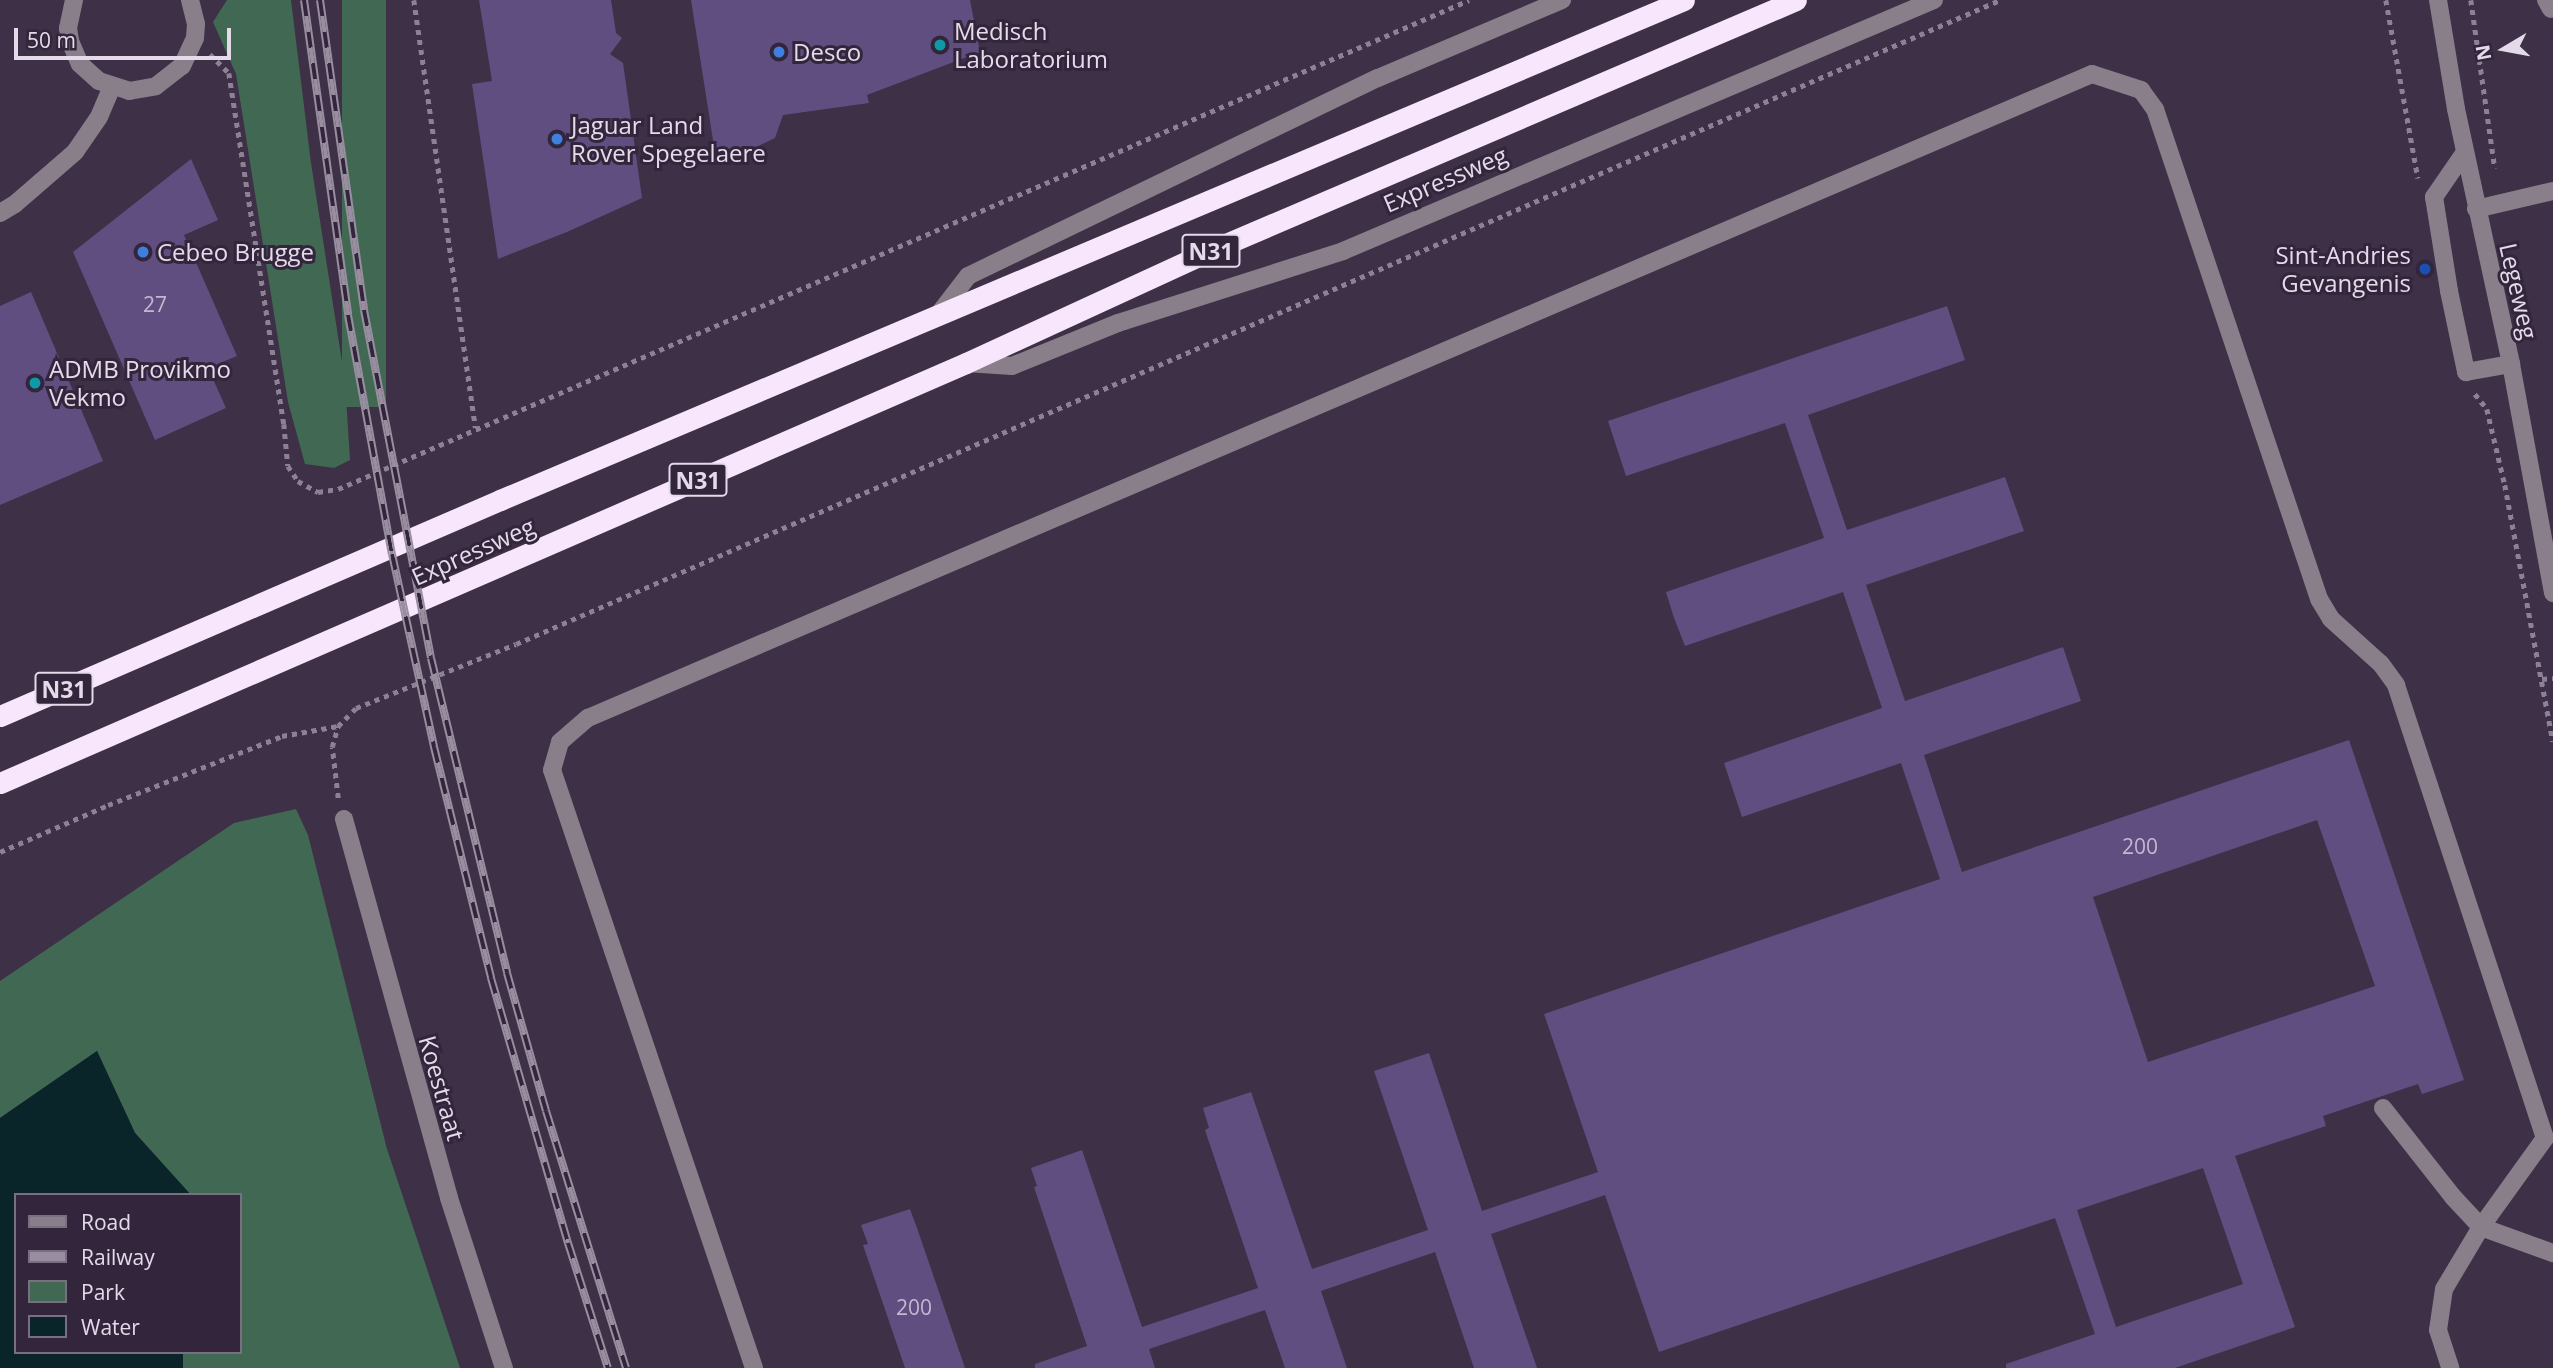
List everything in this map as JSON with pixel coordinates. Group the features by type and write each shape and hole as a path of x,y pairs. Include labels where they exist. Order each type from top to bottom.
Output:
{"highway":[{"name":"Expressweg","path":"0,716 500,500 1684,0"},
{"name":"Expressweg","path":"0,783 966,363 1212,250 1796,0"}],"street":[{"path":"74,0 68,28 74,53 89,74 112,87 142,90 170,78 190,54 196,24 190,0"},
{"path":"936,318 968,276 1378,78 1562,0"},
{"name":"Expressweg","path":"966,363 1012,366 1118,323 1343,251 1934,0"},
{"name":"Legeweg","path":"2438,0 2476,209 2511,364 2553,593"},
{"path":"754,1368 552,770 560,742 588,718 601,712 2092,74 2141,90 2155,109 2319,599 2331,619 2381,664 2396,685 2545,1138 2481,1227 2444,1289 2438,1330 2450,1368"},
{"path":"0,213 24,198 75,152 99,117 112,87"},
{"path":"2465,152 2434,197 2466,372 2511,364"},
{"path":"2476,209 2553,191"},
{"name":"Koestraat","path":"344,820 441,1172 504,1368"},
{"path":"2383,1108 2452,1197 2481,1227 2553,1253"}],"path":[{"path":"414,0 476,428"},
{"path":"195,38 229,73 284,424 288,466 298,481 318,492 338,489 1469,0"},
{"path":"344,820 333,769 332,747 338,726 356,708 541,633 2000,0"},
{"path":"2542,679 2553,678"},
{"path":"0,852 108,805 282,736 338,726"}],"green space":[{"path":"227,0 291,0 311,163 345,381 350,460 334,468 305,464 288,402 236,74 213,22"},
{"path":"342,0 386,0 386,407 342,407"},
{"path":"296,809 308,835 387,1149 460,1368 183,1368 183,1354 242,1354 242,1193 189,1193 135,1133 97,1051 0,1118 0,981 234,823"}],"water":[{"path":"97,1051 135,1133 189,1193 14,1193 14,1354 183,1354 183,1368 0,1368 0,1118"}],"building":[{"name":"Jaguar Land Rover Spegelaere","path":"479,0 611,0 616,33 622,38 610,54 623,63 642,198 498,259 472,84 492,81"},
{"name":"Desco","path":"691,0 970,0 980,52 867,95 869,103 783,115 775,138 752,149 752,154 715,153"},
{"path":"191,159 218,220 184,235 237,356 208,368 226,408 155,440 73,252"},
{"name":"ADMB Provikmo Vekmo","path":"31,292 103,461 0,505 0,306"},
{"path":"1947,306 1965,360 1808,415 1847,530 2005,477 2024,531 1866,585 1905,701 2063,647 2081,701 1924,755 1962,872 2349,740 2464,1080 2422,1094 2418,1084 2323,1116 2326,1126 2235,1156 2295,1327 2175,1368 2006,1368 2006,1364 2095,1334 2055,1218 1659,1352 1605,1195 1491,1234 1537,1368 1474,1368 1435,1252 1321,1291 1347,1368 1285,1368 1265,1310 1149,1349 1155,1368 1035,1368 1035,1364 1087,1346 1034,1187 1037,1186 1031,1168 1082,1150 1142,1327 1258,1288 1205,1130 1209,1128 1203,1108 1251,1092 1312,1269 1428,1230 1374,1071 1429,1053 1482,1211 1598,1172 1544,1014 1940,879 1901,763 1742,817 1724,763 1882,708 1843,592 1685,646 1674,618 1666,592 1824,538 1785,423 1626,476 1608,421","holes":["2317,820 2375,986 2148,1062 2093,897","2203,1168 2243,1284 2116,1327 2077,1210"]},
{"path":"910,1209 965,1368 905,1368 863,1245 868,1244 861,1225"}],"railway":[{"path":"304,0 348,315 392,554 434,747 491,978 568,1243 608,1368"},
{"path":"320,0 364,310 431,658 507,973 546,1111 626,1368"}],"place":[{"name":"Medisch Laboratorium","path":"940,45"},
{"name":"Desco","path":"779,52"},
{"name":"Jaguar Land Rover Spegelaere","path":"557,139"},
{"name":"Cebeo Brugge","path":"143,252"},
{"name":"Sint-Andries Gevangenis","path":"2425,269"},
{"name":"ADMB Provikmo Vekmo","path":"35,383"}]}
